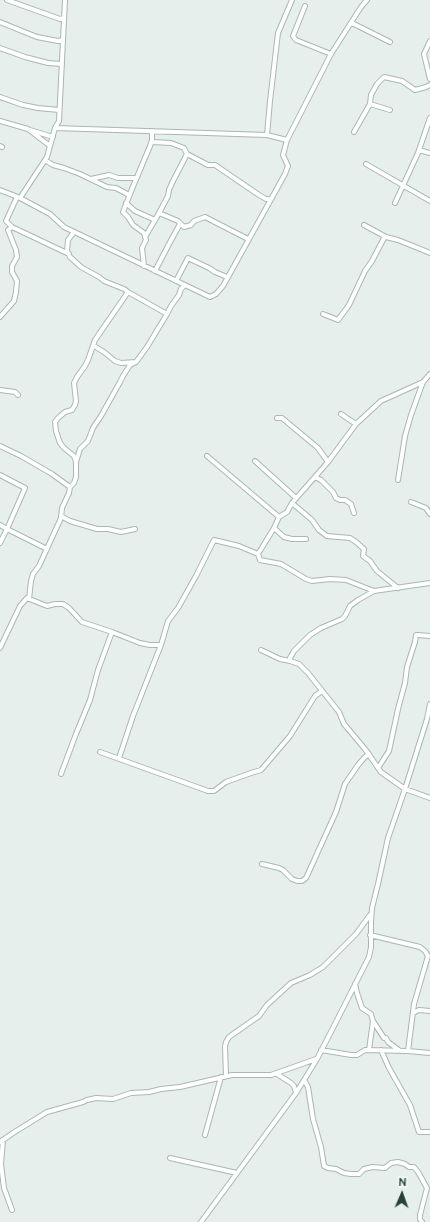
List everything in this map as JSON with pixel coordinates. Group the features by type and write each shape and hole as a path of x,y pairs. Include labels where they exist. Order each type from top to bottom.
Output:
{"street":[{"path":"7,0 60,19 64,18"},
{"path":"65,0 59,121 55,128 45,160 19,198 6,221 12,227 69,254"},
{"path":"267,135 278,33 292,0"},
{"path":"0,190 50,214 64,227 144,266 210,297 216,294 223,286 288,166 283,154 287,140 331,54 367,0"},
{"path":"305,6 293,36 296,40 315,46 331,54"},
{"path":"0,22 37,37 58,41 63,40"},
{"path":"352,23 390,42"},
{"path":"430,41 424,54 428,62 430,79"},
{"path":"0,48 24,57 48,63 62,64"},
{"path":"354,132 370,104 377,84 384,77 402,81 415,90 426,88 430,85"},
{"path":"0,97 23,105 59,110"},
{"path":"370,104 390,110"},
{"path":"395,203 419,150 430,118"},
{"path":"0,121 53,137"},
{"path":"55,128 267,135 281,140 287,140"},
{"path":"28,129 50,146"},
{"path":"145,237 144,233 133,225 123,212 152,142 152,131"},
{"path":"152,142 171,144 184,148 187,154 208,165 215,165 259,195 266,199 271,199"},
{"path":"419,150 430,153"},
{"path":"144,266 142,248 146,240 145,237 168,196 172,182 187,154"},
{"path":"45,160 53,165 64,168 107,187 116,188 129,196"},
{"path":"366,164 430,201"},
{"path":"91,180 109,175 118,178 136,178"},
{"path":"126,203 135,211 155,220"},
{"path":"159,213 178,221 184,227 191,225 194,221 205,218 248,239"},
{"path":"155,271 168,244 180,224"},
{"path":"364,225 386,237 430,253"},
{"path":"0,317 14,301 16,292 17,281 12,272 12,266 17,257 16,250 8,230 12,227"},
{"path":"74,232 68,240 67,251 73,260 81,267 100,277 104,281 124,289 167,314"},
{"path":"323,314 338,320 349,305 365,271 382,241 386,237"},
{"path":"176,281 188,258 227,277"},
{"path":"76,462 80,450 88,441 93,428 123,376 130,365 136,362 147,347 179,295 181,289 185,285"},
{"path":"29,599 33,574 39,566 47,549 61,516 62,508 69,493 70,487 74,483 76,477 76,462 74,456 60,443 55,422 65,412 72,410 75,406 76,401 74,383 76,377 85,366 94,346 95,340 128,292"},
{"path":"94,346 115,361 121,363 136,362"},
{"path":"398,480 405,436 411,415 423,382 430,374"},
{"path":"258,554 279,517 287,512 292,503 328,462 356,424 381,401 423,382"},
{"path":"0,390 18,394"},
{"path":"341,414 356,424"},
{"path":"277,418 282,418 318,448 328,462"},
{"path":"0,446 52,474 70,487"},
{"path":"207,456 279,517"},
{"path":"255,462 296,498"},
{"path":"0,475 25,488 0,543"},
{"path":"315,477 321,480 333,492 336,498 345,500 351,504 354,512"},
{"path":"411,502 426,508 430,514"},
{"path":"292,503 312,520 327,536 350,538 356,542 364,549 364,556 370,561 376,571 398,588"},
{"path":"61,516 70,521 97,529 108,529 121,532 135,529"},
{"path":"0,525 47,549"},
{"path":"274,528 284,537 292,539 306,539"},
{"path":"119,758 133,716 161,645 168,621 178,608 189,589 214,540 239,546 258,554 260,560 281,564 306,579 346,580 374,591"},
{"path":"290,661 294,651 310,635 321,628 342,619 350,606 374,591 430,583"},
{"path":"0,648 20,606 27,598 47,606 63,604 82,622 140,643 161,645"},
{"path":"61,774 90,700 98,670 112,632"},
{"path":"378,768 389,751 405,683 407,667 416,635 430,636"},
{"path":"261,650 280,659 299,664 339,712 344,724 380,772 405,789 430,798"},
{"path":"100,752 208,791 214,791 226,782 261,770 290,736 316,696 322,692"},
{"path":"201,1222 296,1093 317,1059 369,957 371,947 370,935 372,913 388,838 428,719 430,704"},
{"path":"262,864 279,868 292,879 297,881 302,881 306,878 336,812 345,784 368,754"},
{"path":"205,1135 223,1077 225,1047 229,1037 259,1016 267,1005 291,983 310,975 322,967 356,934 372,913"},
{"path":"370,935 420,948 428,956 418,987 408,1051"},
{"path":"355,984 362,1008 371,1014 373,1021 384,1038 386,1038 388,1042 400,1051"},
{"path":"413,1013 419,1010 430,1011"},
{"path":"369,1050 373,1021"},
{"path":"321,1050 351,1055 357,1055 365,1050 430,1053"},
{"path":"381,1050 389,1068 410,1105 419,1132 430,1132"},
{"path":"12,1210 4,1188 1,1164 2,1141 47,1112 96,1098 113,1099 131,1093 180,1087 223,1077 242,1074 265,1076 277,1074 317,1059"},
{"path":"277,1074 291,1083 294,1086 296,1093"},
{"path":"304,1080 308,1087 313,1119 321,1147 324,1166 336,1169 344,1174 359,1174 364,1169 372,1167 385,1168 391,1163 398,1162 414,1168 427,1188 420,1215 422,1222"},
{"path":"170,1158 238,1173"}]}
